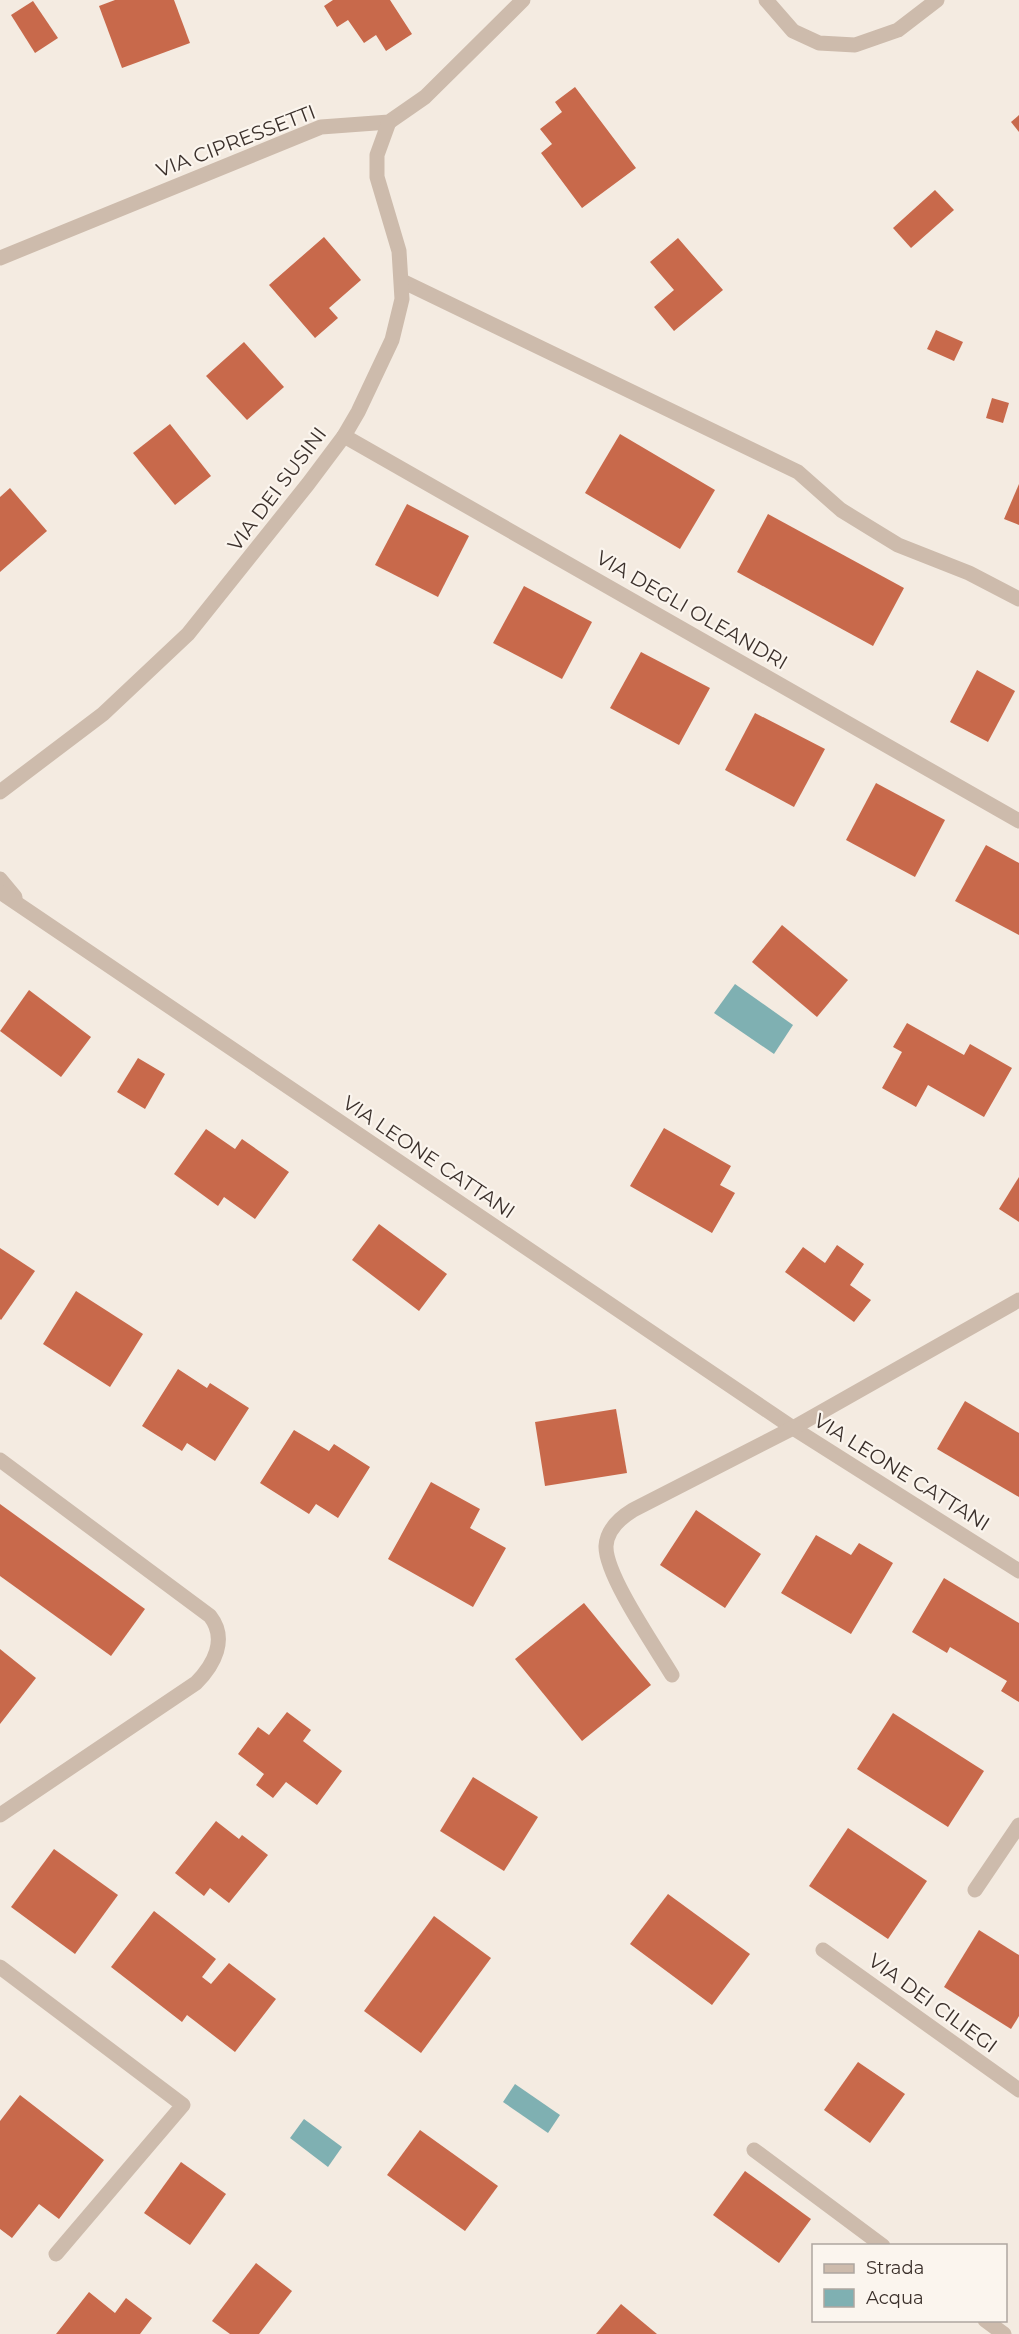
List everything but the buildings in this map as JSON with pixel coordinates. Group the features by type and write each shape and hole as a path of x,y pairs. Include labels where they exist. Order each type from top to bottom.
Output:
{"street":[{"path":"389,122 425,97 523,0"},
{"path":"766,0 794,31 819,44 855,45 898,30 937,0"},
{"name":"VIA CIPRESSETTI","path":"0,258 321,127 389,122"},
{"name":"VIA DEI SUSINI","path":"0,792 103,714 188,634 344,436 371,388 392,340 400,309 402,281 399,251 377,177 377,155 389,122"},
{"path":"402,281 798,472 841,510 898,545 969,573 1019,599"},
{"name":"VIA DEGLI OLEANDRI","path":"344,436 1019,821"},
{"name":"VIA LEONE CATTANI","path":"0,879 41,922"},
{"name":"VIA LEONE CATTANI","path":"0,892 41,922 793,1428 1019,1571"},
{"name":"VIA LEONE CATTANI","path":"672,1675 616,1578 608,1559 608,1538 619,1520 628,1513 793,1428 1019,1300"},
{"path":"0,1460 210,1616 217,1625 219,1634 213,1662 196,1683 0,1815"},
{"path":"975,1890 1019,1825"},
{"name":"VIA DEI CILIEGI","path":"823,1950 1019,2090"},
{"path":"0,1966 183,2105 56,2254"},
{"path":"754,2150 880,2244"},
{"path":"989,2322 1004,2334"}],"water":[{"path":"735,984 793,1025 774,1054 714,1013"},
{"path":"515,2084 560,2115 548,2133 503,2102"},
{"path":"304,2119 342,2147 328,2167 290,2138"}]}
